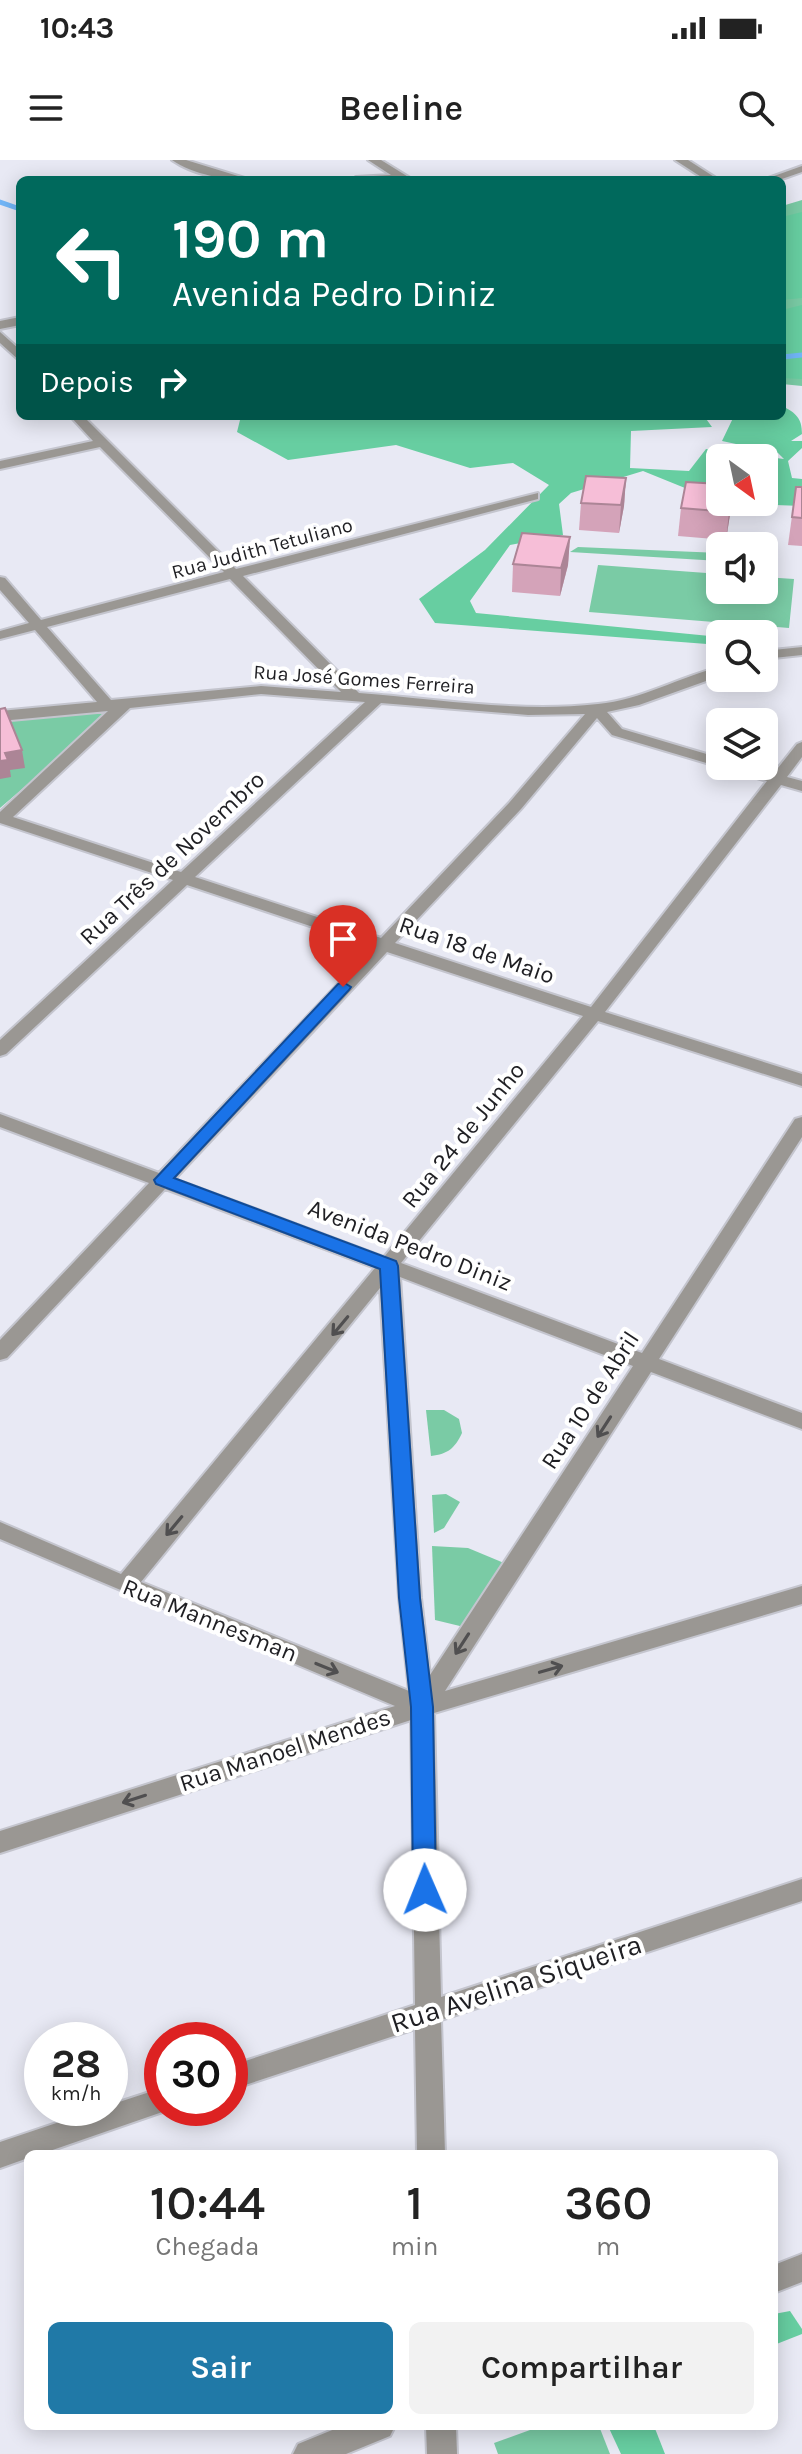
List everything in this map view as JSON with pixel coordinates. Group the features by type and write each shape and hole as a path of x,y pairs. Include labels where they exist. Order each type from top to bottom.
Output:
{"street":[{"path":"177,160 228,176"},
{"path":"373,160 403,176"},
{"path":"680,160 707,176"},
{"path":"780,176 802,169"},
{"path":"0,336 16,353"},
{"path":"80,420 355,697"},
{"path":"0,465 101,443"},
{"name":"Rua Judith Tetuliano","path":"0,635 236,576 533,496"},
{"path":"0,581 37,626 117,705 1,818"},
{"path":"778,654 802,651"},
{"name":"Rua José Gomes Ferreira","path":"0,716 261,690 528,710 597,709 634,702 706,676"},
{"name":"Rua Três de Novembro","path":"0,1050 376,700"},
{"path":"0,1353 515,806 597,709 617,732 706,759"},
{"name":"Rua 24 de Junho","path":"778,778 802,747"},
{"path":"778,779 802,786"},
{"name":"Rua 24 de Junho","path":"125,1585 593,1016 776,780"},
{"name":"Rua 18 de Maio","path":"1,818 186,877 593,1016 802,1080"},
{"name":"Avenida Pedro Diniz","path":"0,1120 802,1421"},
{"name":"Rua 10 de Abril","path":"422,1707 802,1123"},
{"path":"389,1266 410,1598 422,1707 431,2150"},
{"name":"Rua Mannesman","path":"0,1530 422,1707"},
{"name":"Rua Manoel Mendes","path":"0,1842 422,1707 802,1595"},
{"name":"Rua Avelina Siqueira","path":"248,2072 802,1890"},
{"path":"0,2155 144,2106"},
{"path":"778,2277 802,2268"},
{"path":"308,2454 370,2430"},
{"path":"441,2430 442,2454"}],"green space":[{"path":"802,200 802,386 786,384 786,205"},
{"path":"802,212 802,298 786,300 786,216"},
{"path":"802,305 802,379 786,378 786,309"},
{"path":"786,409 794,414 801,424 802,434 791,441 802,441 802,448 788,461 792,478 802,479 802,506 778,505 778,458 784,459 778,453 778,444 722,441 732,420 786,420"},
{"path":"240,420 707,420 712,427 631,431 630,468 689,471 706,449 706,497 643,471 571,493 559,504 563,535 510,545 470,601 476,613 706,636 706,644 435,623 419,599 485,550 549,485 513,463 470,468 396,445 288,460 237,432"},
{"path":"578,547 706,552 706,560 570,552"},
{"path":"598,565 706,573 706,604 778,604 778,578 794,579 789,628 778,627 778,620 706,621 589,612"},
{"path":"112,711 110,714 0,808 0,718"},
{"path":"426,1410 444,1410 459,1419 462,1433 454,1446 442,1454 431,1456"},
{"path":"446,1494 460,1502 444,1528 434,1533 432,1495"},
{"path":"432,1546 468,1548 504,1563 464,1627 435,1620"},
{"path":"790,2311 802,2334 778,2343 778,2313"},
{"path":"530,2430 601,2430 610,2454 498,2454 494,2443"},
{"path":"610,2430 656,2430 665,2454 621,2454"}],"building":[{"path":"586,476 626,478 621,505 581,503"},
{"path":"686,482 706,483 706,510 681,508"},
{"path":"796,487 802,487 802,518 792,517"},
{"path":"522,533 570,537 561,568 513,564"},
{"path":"5,708 22,750 5,753 8,760 0,761 0,709"}],"waterway":[{"path":"0,202 16,208"},
{"path":"786,357 802,355"}],"route":[{"path":"343,987 162,1180 389,1266 410,1598 422,1707 425,1890"}]}
